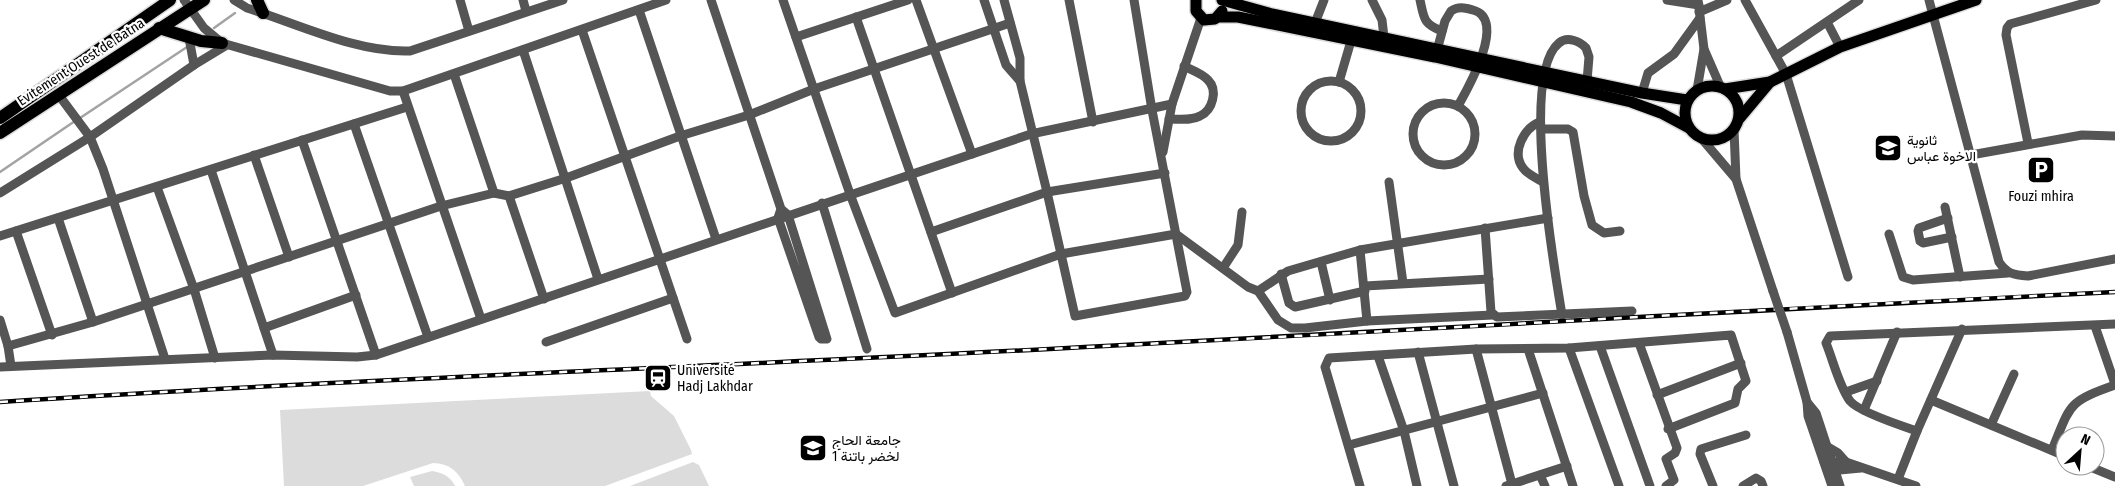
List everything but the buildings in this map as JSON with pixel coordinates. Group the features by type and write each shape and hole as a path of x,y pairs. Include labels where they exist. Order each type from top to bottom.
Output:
{"highway":[{"name":"Evitement Ouest de Batna","path":"0,118 170,0"},
{"name":"Evitement Ouest de Batna","path":"0,133 159,28 186,5 204,0"},
{"path":"257,0 263,13"},
{"path":"159,28 201,41 224,44"}],"main road":[{"path":"1196,0 1196,11 1201,18 1208,20 1218,17 1238,17 1352,36 1545,78 1641,105 1666,115 1689,128 1702,139 1714,141 1725,137 1770,82"},
{"path":"1689,128 1684,110 1687,100 1697,90 1705,87 1723,88 1770,82 1840,46 1976,0"},
{"path":"1218,17 1226,1 1315,23 1352,36 1384,37 1436,53"},
{"path":"1545,78 1587,81 1642,93 1687,100"},
{"path":"1723,88 1731,93 1738,105 1736,124"}],"street":[{"path":"234,0 247,8 346,41 396,52 410,51 563,0"},
{"path":"460,0 469,31"},
{"path":"523,0 526,11"},
{"path":"186,5 204,28 224,44 376,88 403,91 666,0"},
{"path":"711,0 782,214 827,339 819,337 782,214"},
{"path":"783,0 850,194 895,314 1061,254 1176,234 1248,287 1258,291 1278,320 1291,328 1367,321 1632,311"},
{"path":"796,37 908,0"},
{"path":"916,0 972,154"},
{"path":"984,0 1006,66 1020,81"},
{"path":"1004,0 1020,58 1020,81 1048,192 1075,316 1184,296 1187,290 1152,110 1134,0"},
{"path":"1069,0 1093,122"},
{"path":"1315,23 1324,0"},
{"path":"1372,0 1382,20 1384,37"},
{"path":"1420,0 1425,20 1433,28 1442,31"},
{"path":"1667,0 1699,9 1728,0"},
{"path":"1745,0 1786,74 1848,277"},
{"path":"1776,56 1859,0"},
{"path":"1929,0 1972,155 1999,262 2008,273"},
{"path":"2028,143 2006,35 2007,28 2010,24 2096,0"},
{"path":"1436,53 1448,15 1456,8 1478,12 1483,18 1487,32 1480,63 1458,106"},
{"path":"1697,90 1704,49 1699,9"},
{"path":"1642,93 1648,73 1674,54 1699,9"},
{"path":"639,10 716,239"},
{"path":"856,17 952,293"},
{"path":"1162,157 1172,104 1201,18"},
{"path":"1827,22 1840,46"},
{"path":"8,346 52,335 148,303 194,290 289,256 441,206 494,193 509,196 566,178 680,136 749,115 814,89 1010,24"},
{"path":"582,30 687,339"},
{"path":"1339,82 1352,36"},
{"path":"189,38 194,64"},
{"path":"1562,315 1543,182 1540,126 1545,78 1554,48 1562,41 1570,39 1583,45 1588,52 1587,81"},
{"path":"0,193 87,133 224,44"},
{"path":"1704,49 1723,88"},
{"path":"523,50 598,279"},
{"path":"1169,119 1199,117 1206,112 1214,96 1213,88 1208,80 1184,66"},
{"path":"454,74 494,193"},
{"path":"1326,81 1339,82 1350,88 1358,98 1361,110 1359,122 1352,133 1342,140 1323,140 1312,135 1304,125 1301,113 1303,100 1314,86 1326,81"},
{"path":"403,91 481,319"},
{"path":"58,94 87,133 114,200 165,359"},
{"path":"1446,103 1458,106 1472,120 1475,132 1473,145 1466,156 1455,163 1442,165 1429,162 1416,148 1412,135 1415,122 1422,112 1433,105 1446,103"},
{"path":"0,367 273,355 357,357 376,355 544,299 782,214 822,203 1032,134 1152,110 1172,104"},
{"path":"0,236 407,107"},
{"path":"354,124 428,337"},
{"path":"1543,182 1523,169 1518,153 1525,132 1532,124 1568,129 1573,132 1584,196 1592,225 1604,233 1620,231"},
{"path":"1736,124 1736,179 1787,332 1808,402 1808,416 1837,485"},
{"path":"1972,155 2028,143 2082,135 2115,136"},
{"path":"1702,139 1736,179"},
{"path":"302,140 376,355"},
{"path":"254,156 289,256"},
{"path":"211,170 273,355"},
{"path":"931,232 1048,192 1165,173"},
{"path":"1389,182 1403,283"},
{"path":"157,187 194,290 215,358"},
{"path":"509,196 544,299"},
{"path":"822,203 867,349"},
{"path":"1945,207 1960,276"},
{"path":"1223,268 1238,245 1242,212"},
{"path":"58,218 93,322"},
{"path":"1258,291 1281,274 1360,250 1548,218"},
{"path":"1948,218 1919,228 1920,241 1923,243 1952,237"},
{"path":"1485,228 1491,312 1493,315"},
{"path":"16,231 52,335"},
{"path":"1889,234 1903,276 1913,280 2008,273 2028,276 2115,259"},
{"path":"1360,250 1367,321"},
{"path":"1320,262 1330,300"},
{"path":"1281,274 1292,306 1295,308 1330,300 1365,288 1403,283 1489,278"},
{"path":"264,328 356,295"},
{"path":"546,342 673,298"},
{"path":"0,320 12,366"},
{"path":"1917,430 1853,404 1846,392 1826,343 1830,336 2115,324"},
{"path":"2052,450 2070,407 2084,396 2115,384 2095,326"},
{"path":"1898,479 1917,430 1962,329"},
{"path":"1864,410 1896,332"},
{"path":"1360,486 1325,367 1329,358 1476,349 1569,348 1730,335 1746,381 1738,389 1736,403 1668,429"},
{"path":"1639,343 1668,429 1677,448 1675,453 1666,460 1674,480 1666,486"},
{"path":"1600,346 1650,486"},
{"path":"1569,348 1619,486"},
{"path":"1476,349 1492,407 1509,485 1567,466"},
{"path":"1528,349 1573,486"},
{"path":"1418,352 1454,486"},
{"path":"1378,356 1404,431 1417,486"},
{"path":"1657,395 1741,363"},
{"path":"1991,426 2014,374"},
{"path":"1846,392 1877,381"},
{"path":"1349,445 1543,392"},
{"path":"1931,400 2055,451"},
{"path":"1808,402 1816,413 1826,446 1829,466"},
{"path":"1713,486 1700,454 1701,449 1746,435"},
{"path":"1826,446 1838,453 1848,466"},
{"path":"1829,466 1864,468 1916,486"},
{"path":"1837,485 1848,466"},
{"path":"1540,475 1545,486"},
{"path":"1743,486 1756,478 1761,481 1763,486"}],"shaded area":[{"path":"650,391 651,396 674,416 692,454 605,486 465,486 453,469 439,463 433,463 363,486 284,486 280,410"},
{"path":"693,462 699,465 709,486 630,486"},
{"path":"432,471 446,476 455,486 414,486 410,477"}],"waterway":[{"path":"214,28 235,13"},
{"path":"80,118 187,47"},
{"path":"0,172 75,121"}],"railway":[{"path":"0,402 276,386 967,353 2115,292"}],"place":[{"name":"ثانوية الاخوة عباس","path":"1888,148"},
{"name":"Fouzi mhira","path":"2041,170"},
{"name":"Université Hadj Lakhdar","path":"658,378"},
{"name":"جامعة الحاج لخضر باتنة 1","path":"813,448"}]}
